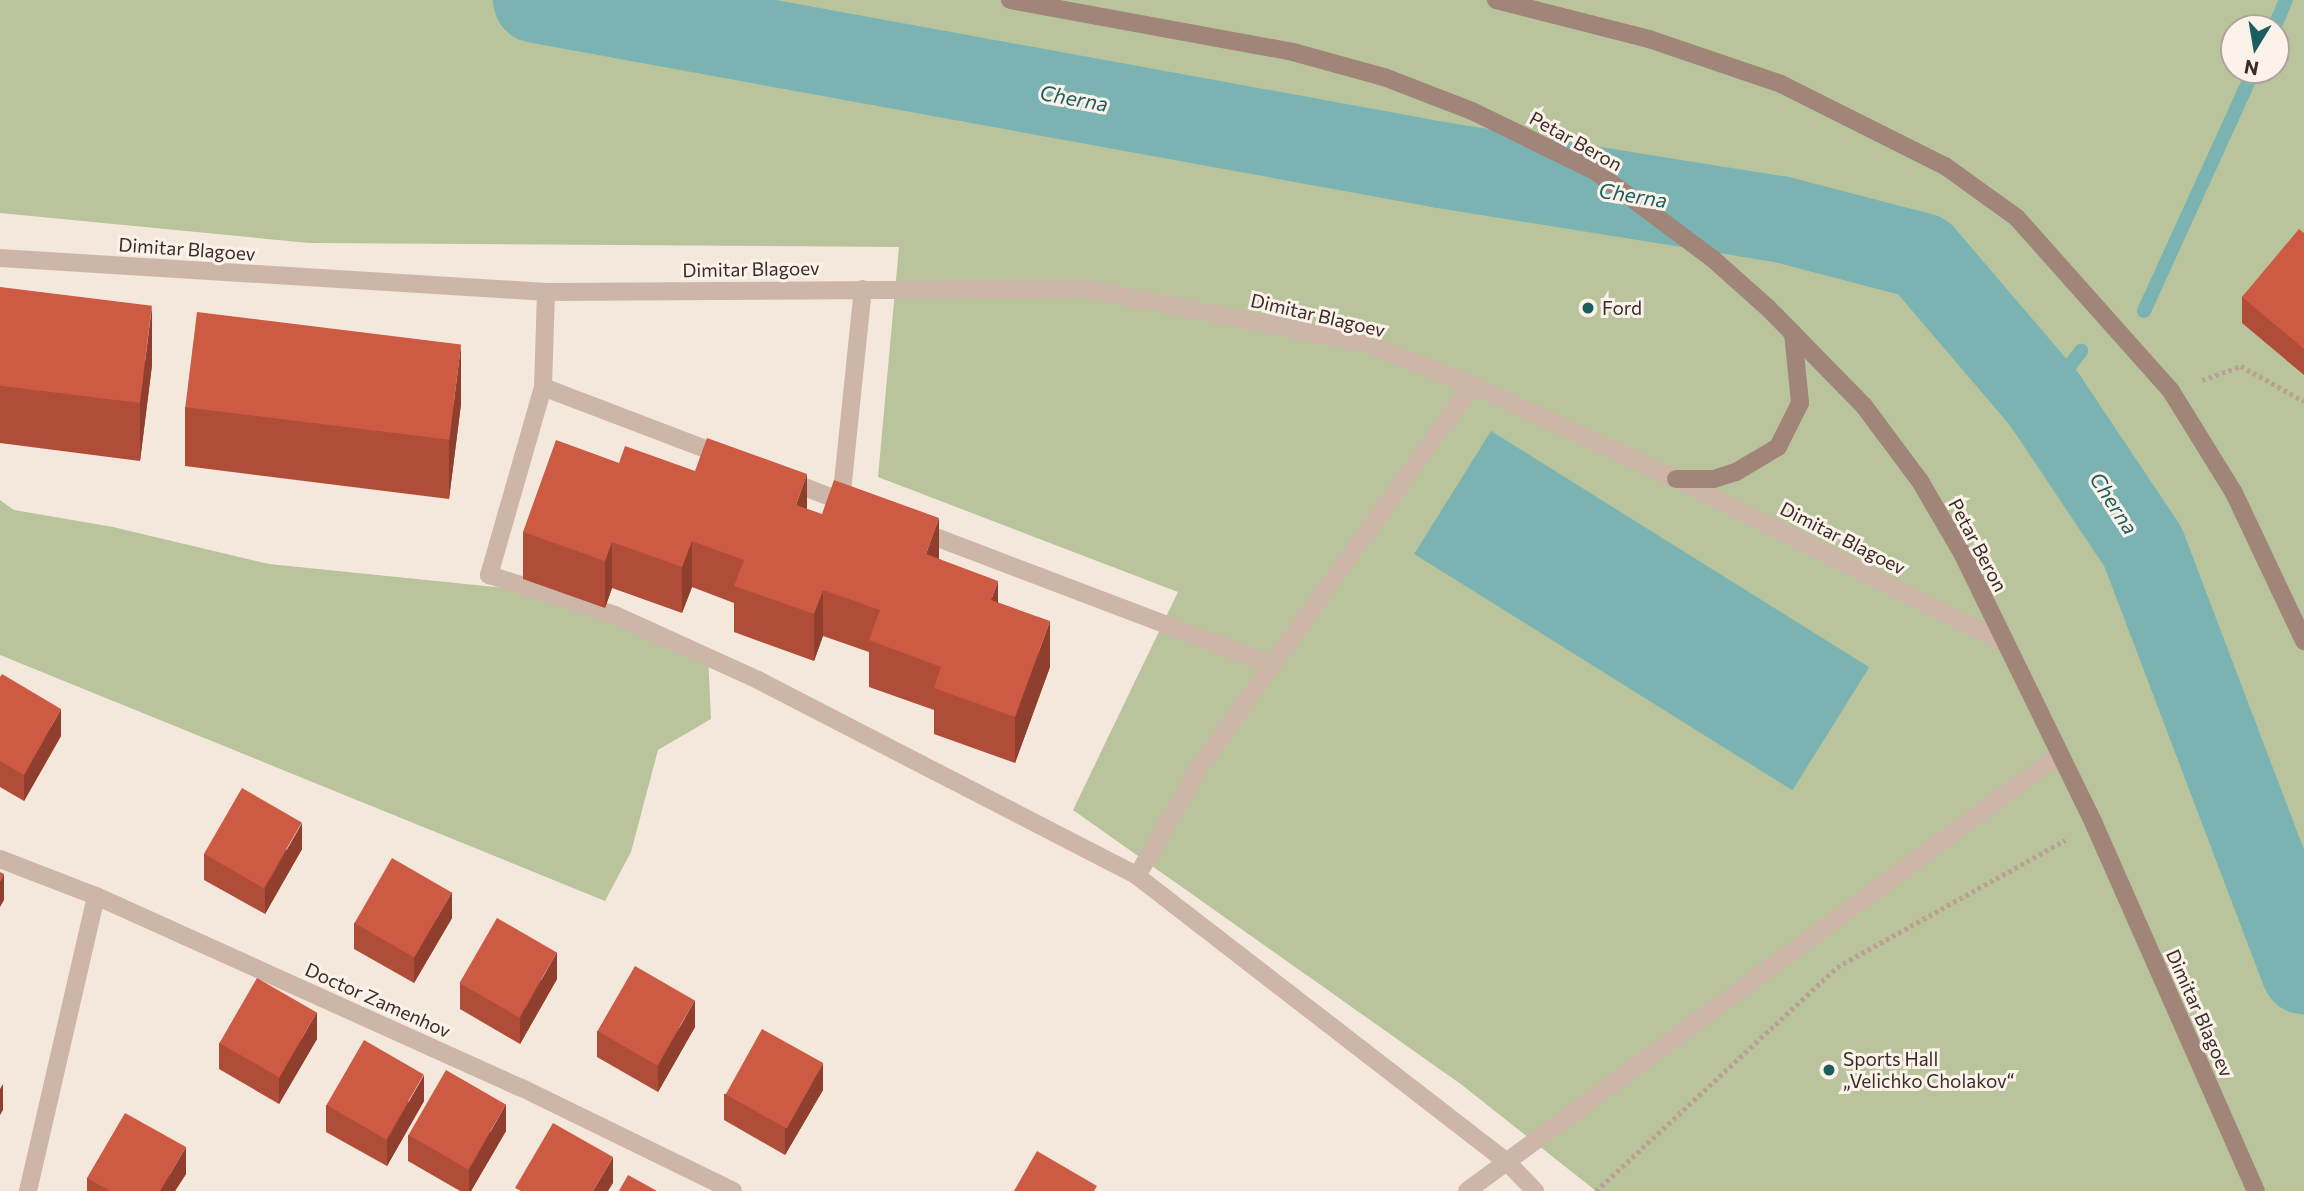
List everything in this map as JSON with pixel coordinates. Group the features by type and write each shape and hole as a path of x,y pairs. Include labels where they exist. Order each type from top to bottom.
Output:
{"main road":[{"name":"Petar Beron","path":"1010,0 1293,52 1384,78 1472,111 1595,171 1713,259 1768,308 1864,406 1920,481 2005,643"},
{"path":"1496,0 1649,38 1781,84 1944,166 2017,218 2171,391 2234,493 2304,641"},
{"path":"1676,479 1714,480 1736,472 1778,447 1800,402 1793,333"},
{"name":"Dimitar Blagoev","path":"2005,643 2094,824 2256,1191"}],"street":[{"name":"Dimitar Blagoev","path":"0,258 546,292 1086,289 1365,343 1472,385 1676,479 2005,643"},
{"path":"841,501 863,289"},
{"path":"546,292 543,387 489,575 615,615 758,680 1137,876 1508,1163 1535,1191"},
{"path":"1137,876 1200,766 1472,385"},
{"path":"543,387 737,461"},
{"path":"763,471 866,511"},
{"path":"905,525 1273,665"},
{"path":"1467,1191 2059,755"},
{"name":"Doctor Zamenhov","path":"0,859 96,896 520,1087 733,1191"},
{"path":"28,1191 96,896"}],"path":[{"path":"2171,391 2241,366 2304,401"},
{"path":"1596,1191 1837,967 2094,824"}],"green space":[{"path":"0,0 2304,0 2304,1191 1596,1191 1462,1085 1073,810 1178,592 878,477 899,247 309,243 0,213"},
{"path":"0,500 14,510 113,527 269,564 525,590 708,655 711,719 658,750 631,852 605,901 0,655"}],"water":[{"path":"1491,431 1869,667 1792,790 1414,554"}],"building":[{"path":"2299,229 2304,233 2304,349 2242,297"},
{"path":"0,287 152,306 140,403 0,386"},
{"path":"197,312 461,344 449,440 185,407"},
{"path":"707,438 807,474 796,505 822,514 834,480 939,518 926,554 998,581 991,600 1050,621 1015,717 934,688 941,667 869,640 880,610 823,590 814,614 734,586 744,560 692,541 682,567 612,542 605,561 523,532 556,440 619,463 625,446 695,471"},
{"path":"2,674 61,709 24,775 0,761"},
{"path":"242,788 302,822 264,888 204,854"},
{"path":"392,858 452,892 414,957 354,923"},
{"path":"497,918 557,952 519,1017 460,983"},
{"path":"635,966 695,1000 657,1065 598,1031"},
{"path":"257,978 317,1012 279,1077 220,1043"},
{"path":"762,1029 823,1063 787,1129 726,1095"},
{"path":"364,1040 424,1074 386,1139 326,1105"},
{"path":"446,1070 506,1104 468,1169 408,1135"},
{"path":"125,1113 186,1147 160,1191 110,1191 87,1178"},
{"path":"553,1123 613,1157 593,1191 521,1191 515,1188"},
{"path":"1037,1151 1097,1186 1094,1191 1014,1191"},
{"path":"628,1175 657,1191 619,1191"}],"waterway":[{"name":"Cherna","path":"536,0 1441,165 1780,219 1922,256 2044,399 2143,547 2304,971"},
{"path":"2280,14 2286,0"},
{"path":"2144,311 2248,84"},
{"path":"2044,399 2081,351"}],"place":[{"name":"Ford","path":"1588,308"},
{"name":"Sports Hall „Velichko Cholakov“","path":"1829,1070"}]}
